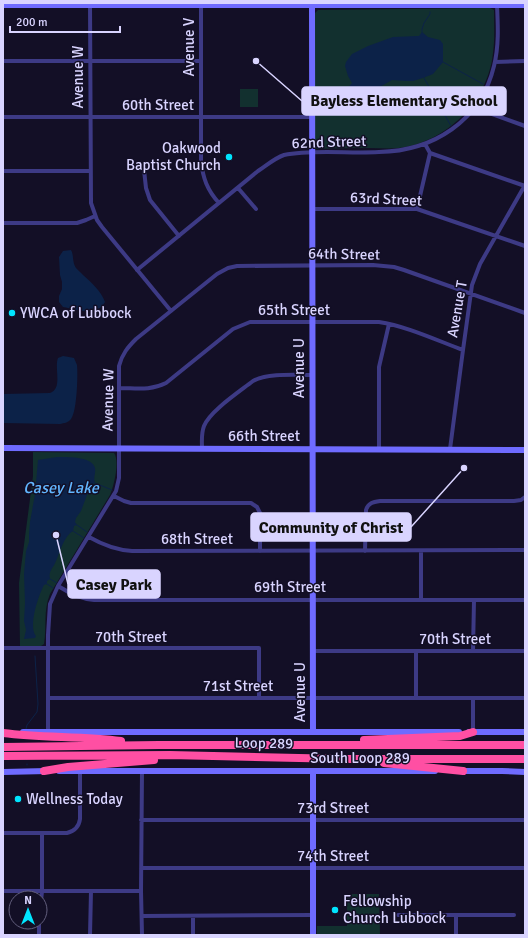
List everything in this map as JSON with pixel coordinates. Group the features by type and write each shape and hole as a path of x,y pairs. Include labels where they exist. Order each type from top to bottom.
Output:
{"highway":[{"path":"257,745 460,736 473,732"},
{"path":"3,733 84,737 159,745"},
{"name":"Loop 289","path":"3,747 159,745 525,745"},
{"path":"44,771 68,767 161,760 170,755"},
{"name":"Loop 289","path":"3,756 170,755 344,759 525,759"},
{"path":"344,759 463,771"}],"street":[{"name":"Avenue W","path":"48,732 48,649 50,604 58,586 116,491 119,478 119,366 121,358 126,349 136,339 170,311 102,227 95,216 91,203 90,4"},
{"name":"Avenue U","path":"312,4 313,732"},
{"path":"3,5 525,5"},
{"name":"62nd Street","path":"137,270 273,160 297,153 312,152 393,152 425,144 454,128 474,107 488,84 495,62 498,37 497,5"},
{"name":"Avenue V","path":"201,6 202,173 206,184 219,203"},
{"path":"3,61 201,61"},
{"path":"495,62 525,61"},
{"path":"474,107 525,126"},
{"name":"60th Street","path":"3,116 312,117"},
{"path":"425,144 430,153 525,186"},
{"path":"417,209 430,153"},
{"path":"144,170 146,188 150,200 179,236"},
{"path":"3,171 90,171"},
{"name":"Avenue T","path":"450,449 462,350 475,275 525,186"},
{"path":"238,188 256,209"},
{"name":"63rd Street","path":"312,209 417,209 525,246"},
{"path":"3,223 77,222 95,216"},
{"name":"64th Street","path":"170,311 217,274 228,268 238,266 373,265 394,267 404,270 525,312"},
{"name":"65th Street","path":"119,388 154,388 166,383 228,332 250,322 378,322 409,330 462,350"},
{"path":"379,449 379,367 389,324"},
{"path":"202,448 202,433 204,425 209,418 216,410 253,381 267,376 312,374"},
{"name":"66th Street","path":"3,448 525,450"},
{"path":"114,496 124,501 131,502 247,502 254,504 259,510 260,516 260,551"},
{"path":"366,551 366,514 368,505 375,501 514,501 524,498"},
{"name":"68th Street","path":"89,537 106,546 125,551 525,550"},
{"path":"421,551 421,600"},
{"name":"69th Street","path":"58,586 72,595 94,600 525,600"},
{"path":"473,651 474,600"},
{"name":"70th Street","path":"3,648 259,648 259,698"},
{"name":"70th Street","path":"312,651 525,652"},
{"path":"416,651 416,698"},
{"name":"71st Street","path":"48,698 525,698"},
{"path":"473,698 473,732"},
{"name":"South Loop 289","path":"3,733 525,732"},
{"path":"3,833 67,833 76,829 79,821 80,771"},
{"path":"313,771 313,935"},
{"name":"South Loop 289","path":"3,772 525,772"},
{"path":"142,772 142,935"},
{"name":"73rd Street","path":"141,820 525,820"},
{"path":"42,833 42,890"},
{"name":"74th Street","path":"141,868 525,868"},
{"path":"48,891 141,891"},
{"path":"90,935 91,891"},
{"path":"142,916 313,915"},
{"path":"398,915 514,915"},
{"path":"456,915 456,935"},
{"path":"193,916 193,935"}],"green space":[{"path":"490,8 494,10 494,42 489,71 483,87 474,103 449,128 417,144 399,148 316,149 314,147 315,13 318,10"},
{"path":"240,89 258,89 258,107 240,107"},
{"path":"33,452 114,453 116,457 116,467 115,480 110,495 50,594 46,613 44,644 41,646 20,646 19,583 33,476"},
{"path":"347,894 379,894 380,935 317,935 317,926 347,926"}],"water":[{"path":"422,32 428,37 440,40 443,44 443,62 433,74 413,81 392,80 372,90 358,88 347,89 352,83 345,66 352,54 368,46 393,37 419,36"},
{"path":"71,250 76,268 96,287 105,302 97,310 80,311 63,307 59,302 62,282 59,257 63,251"},
{"path":"63,356 74,358 77,365 76,401 71,419 66,423 60,424 3,423 3,394 50,393 54,391 57,383 58,358"},
{"name":"Casey Lake","path":"57,457 79,458 89,461 95,468 95,483 92,484 81,511 76,518 75,522 77,525 74,526 73,531 65,540 50,571 50,579 47,581 47,584 44,585 41,592 33,619 34,632 36,636 35,638 24,639 26,630 24,621 24,574 38,460"}],"waterway":[{"path":"422,32 424,23 430,12"},
{"path":"443,62 483,84"},
{"path":"424,78 451,126"},
{"path":"315,93 347,89"},
{"path":"95,483 112,490"},
{"path":"77,525 87,532"},
{"path":"73,531 84,538"},
{"path":"50,579 57,583"},
{"path":"47,584 53,588"},
{"path":"26,729 27,725 37,712 38,704 35,656"}],"place":[{"name":"Bayless Elementary School","path":"256,61"},
{"name":"Oakwood Baptist Church","path":"229,157"},
{"name":"YWCA of Lubbock","path":"12,313"},
{"name":"Community of Christ","path":"464,468"},
{"name":"Casey Park","path":"56,535"},
{"name":"Wellness Today","path":"18,799"},
{"name":"Fellowship Church Lubbock","path":"335,910"}]}
